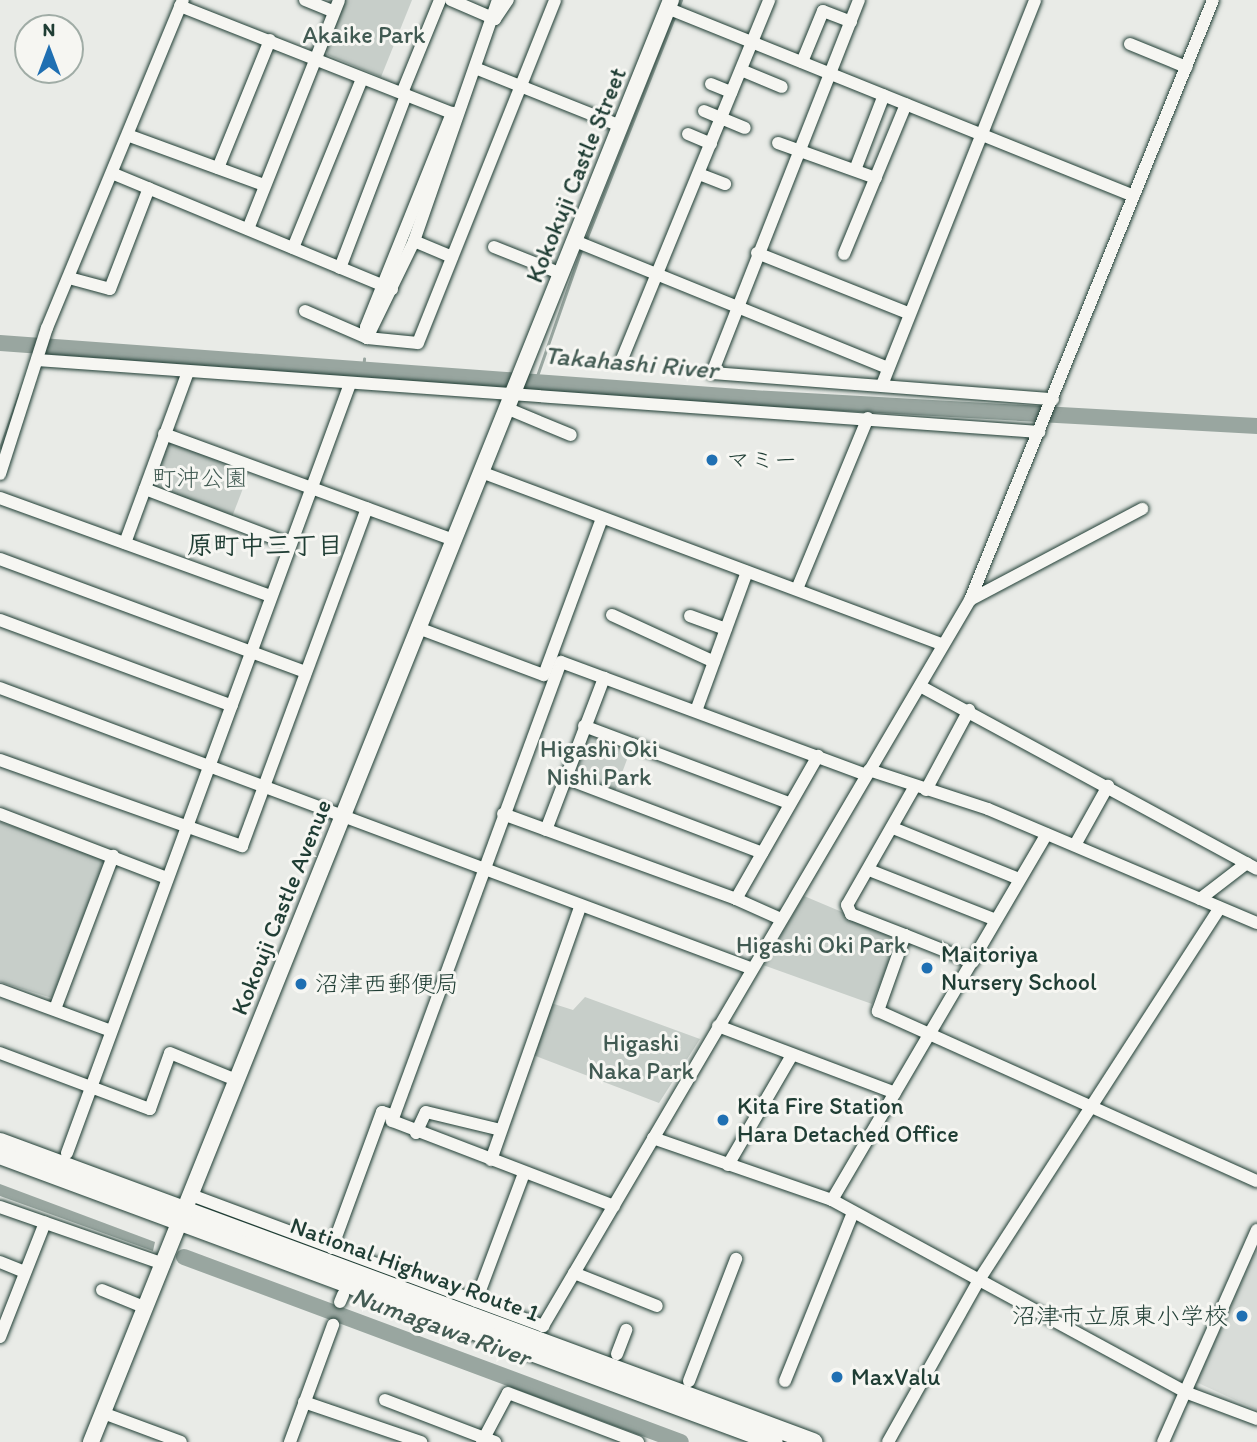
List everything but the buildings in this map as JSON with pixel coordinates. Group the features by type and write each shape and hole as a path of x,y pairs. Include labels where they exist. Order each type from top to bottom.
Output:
{"highway":[{"name":"National Highway Route 1","path":"0,1142 813,1442"},
{"name":"National Highway Route 1","path":"0,1155 185,1209 774,1442"}],"main road":[{"name":"Kokokuji Castle Street","path":"510,398 562,274 580,243 621,126 669,4"},
{"name":"Kokouji Castle Avenue","path":"91,1442 510,398"}],"street":[{"path":"248,229 337,6 305,0"},
{"path":"340,268 440,0"},
{"path":"451,0 495,19"},
{"path":"495,19 498,0"},
{"path":"367,338 454,114 495,19 508,0"},
{"path":"305,311 367,338 418,343 555,0"},
{"path":"622,359 769,0"},
{"path":"859,0 757,253 712,373 1053,399"},
{"path":"882,385 908,313 1035,0"},
{"path":"185,1209 332,1248 543,1326 719,1026 750,968 970,600 1213,0"},
{"path":"0,474 47,328 130,136 181,3 362,79 454,114"},
{"path":"669,4 752,43 1134,196"},
{"path":"802,62 823,11 851,22"},
{"path":"218,168 270,40"},
{"path":"1130,44 1186,67"},
{"path":"475,68 621,126"},
{"path":"741,70 782,87"},
{"path":"293,248 362,79"},
{"path":"711,84 732,92"},
{"path":"855,170 884,95"},
{"path":"844,254 906,104"},
{"path":"704,111 745,128"},
{"path":"387,287 414,241 454,114"},
{"path":"688,134 711,144"},
{"path":"130,136 264,185"},
{"path":"778,142 876,178"},
{"path":"114,174 387,287"},
{"path":"699,174 725,184"},
{"path":"69,278 110,289 149,188"},
{"path":"414,241 452,257"},
{"path":"580,243 888,368"},
{"path":"495,247 562,274"},
{"path":"757,253 908,313"},
{"path":"37,358 510,398 1040,430"},
{"path":"125,543 188,372"},
{"path":"67,1153 109,1030 253,652 271,596 350,384"},
{"path":"510,398 570,435"},
{"path":"797,589 868,418"},
{"path":"164,433 453,540"},
{"path":"481,472 943,645"},
{"path":"145,489 290,544"},
{"path":"0,498 271,596"},
{"path":"0,760 242,846 367,508"},
{"path":"970,600 1142,509"},
{"path":"418,628 544,675 602,518"},
{"path":"0,559 306,672"},
{"path":"696,711 747,572"},
{"path":"612,615 714,662"},
{"path":"690,616 726,629"},
{"path":"0,620 232,706"},
{"path":"614,1206 395,1125 392,1115 561,662 818,756 921,788 1047,834 1257,923"},
{"path":"546,830 604,678"},
{"path":"920,686 969,710 1252,866 1200,899"},
{"path":"0,688 750,968"},
{"path":"969,710 847,905 851,914 973,962"},
{"path":"584,726 789,803"},
{"path":"736,899 818,756"},
{"path":"565,778 762,853"},
{"path":"1075,845 1108,786"},
{"path":"0,814 167,878"},
{"path":"503,814 736,899 781,919"},
{"path":"893,828 1019,879"},
{"path":"832,1200 1047,834"},
{"path":"54,1009 113,856"},
{"path":"869,870 996,920"},
{"path":"491,1160 581,905"},
{"path":"888,1442 979,1280 1220,908"},
{"path":"905,935 878,1011 1089,1110 1257,1181"},
{"path":"0,990 109,1030"},
{"path":"719,1026 895,1093"},
{"path":"0,1053 150,1109 170,1053 236,1080"},
{"path":"728,1165 792,1055"},
{"path":"332,1248 383,1112 392,1115"},
{"path":"416,1133 426,1112 501,1130"},
{"path":"653,1138 832,1200 1185,1392 1257,1419"},
{"path":"476,1301 524,1173"},
{"path":"0,1207 164,1264"},
{"path":"785,1381 853,1213"},
{"path":"0,1337 4,1313 25,1272 45,1223"},
{"path":"1163,1442 1257,1230"},
{"path":"689,1381 736,1258"},
{"path":"0,1262 25,1272"},
{"path":"574,1273 657,1306"},
{"path":"102,1290 146,1308"},
{"path":"289,1442 333,1325"},
{"path":"617,1354 626,1329"},
{"path":"385,1400 488,1441 509,1393 610,1437 638,1442"},
{"path":"304,1402 421,1442"},
{"path":"103,1413 181,1442"}],"shaded area":[{"path":"0,1184 155,1242 153,1251 0,1196"},
{"name":"沼津市立原東小学校","path":"1257,1249 1257,1410 1196,1382"}],"green space":[{"name":"Akaike Park","path":"344,0 412,0 381,77 328,55 325,47"},
{"name":"町沖公園","path":"167,439 250,470 232,517 150,486"},
{"name":"Higashi Oki Nishi Park","path":"589,733 631,749 614,794 571,778"},
{"path":"0,822 102,856 104,862 52,998 0,982"},
{"name":"Higashi Oki Park","path":"804,896 899,936 872,1004 763,965"},
{"name":"Higashi Naka Park","path":"585,997 700,1039 659,1103 533,1055 551,1003 573,1010"}],"waterway":[{"path":"679,5 681,0"},
{"path":"585,242 674,17"},
{"path":"536,379 582,248"},
{"name":"Takahashi River","path":"0,343 752,398 1257,426"},
{"name":"Takahashi River","path":"363,369 364,359"},
{"path":"0,448 19,394"},
{"name":"Numagawa River","path":"184,1257 681,1442"}],"place":[{"name":"マミー","path":"712,460"},
{"name":"Maitoriya Nursery School","path":"927,968"},
{"name":"沼津西郵便局","path":"301,984"},
{"name":"Kita Fire Station Hara Detached Office","path":"723,1120"},
{"name":"沼津市立原東小学校","path":"1242,1316"},
{"name":"MaxValu","path":"837,1377"}],"district":[{"name":"原町中三丁目","path":"265,546"}]}
